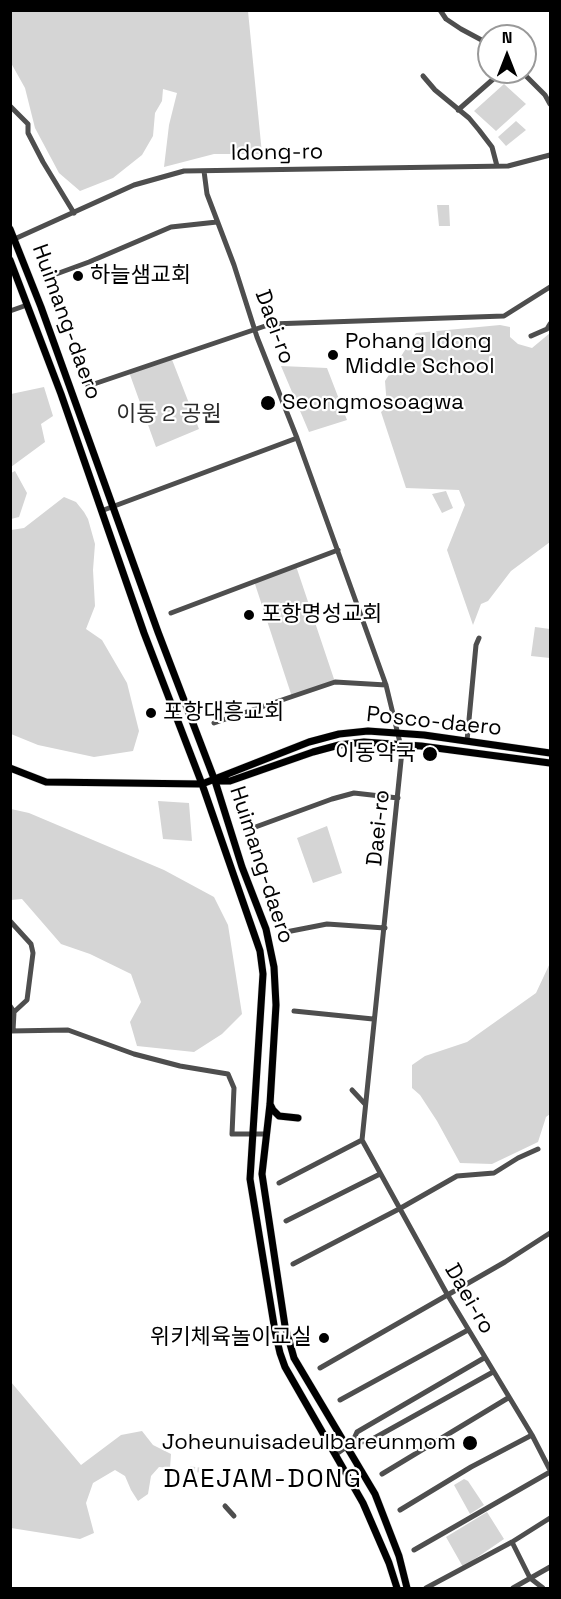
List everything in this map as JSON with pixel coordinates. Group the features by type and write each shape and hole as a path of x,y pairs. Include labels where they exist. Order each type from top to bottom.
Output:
{"main road":[{"name":"Huimang-daero","path":"10,229 215,781 242,867 263,921 274,967 276,1005 270,1104 263,1158 263,1188 290,1347 294,1359 349,1445 380,1505 399,1556 407,1588"},
{"name":"Huimang-daero","path":"10,260 61,394 163,684 202,784 256,938 263,974 250,1166 251,1189 274,1331 285,1367 368,1514 398,1588"},
{"path":"91,483 104,479"},
{"path":"114,546 126,543"},
{"name":"Posco-daero","path":"215,781 225,774 327,737 357,732 399,732 550,753"},
{"name":"Posco-daero","path":"10,768 46,782 202,784 230,781 339,745 364,742 401,744 550,763"},
{"path":"501,756 502,747"},
{"path":"270,1104 273,1110 282,1117 297,1118"}],"street":[{"path":"440,10 446,19 477,38"},
{"path":"423,76 435,90 469,118 492,147 497,166"},
{"path":"458,110 488,84"},
{"path":"534,84 550,104"},
{"path":"10,106 28,124 28,134 74,213"},
{"name":"Idong-ro","path":"13,240 134,185 184,171 508,166 550,155"},
{"name":"Daei-ro","path":"204,171 206,189 217,222 386,685 401,744 398,798 362,1140 447,1294 532,1435 550,1471"},
{"path":"48,277 171,227 217,222"},
{"path":"88,386 271,324 504,316 550,287"},
{"path":"10,311 27,305"},
{"path":"531,336 548,328 550,324"},
{"path":"101,511 297,438"},
{"path":"171,613 338,550"},
{"path":"467,741 476,645 479,638"},
{"path":"214,723 335,682 386,685"},
{"path":"250,829 354,793 398,798"},
{"path":"10,921 31,944 33,953 27,1000 12,1008 12,1031 68,1030 143,1057 228,1074 234,1088 232,1134 267,1134"},
{"path":"286,932 327,924 385,928"},
{"path":"294,1011 373,1019"},
{"path":"351,1090 365,1104"},
{"path":"279,1183 362,1140"},
{"path":"293,1264 457,1176 494,1173 538,1149"},
{"path":"286,1221 380,1174"},
{"path":"320,1368 508,1260 550,1233"},
{"path":"340,1400 468,1330"},
{"path":"335,1455 349,1445 357,1432 484,1358"},
{"path":"349,1445 369,1441 493,1372"},
{"path":"382,1474 508,1398"},
{"path":"400,1510 471,1467 532,1435"},
{"path":"414,1550 550,1471"},
{"path":"225,1506 234,1516"},
{"path":"426,1588 512,1542 550,1518"},
{"path":"512,1542 530,1578 543,1588"},
{"path":"513,1588 550,1567"}],"green space":[{"path":"10,11 248,11 262,154 214,154 164,167 169,125 177,93 163,89 162,101 155,113 153,136 142,155 113,178 80,191 59,173 35,128 25,88 11,63"},
{"path":"504,84 526,104 496,131 474,111"},
{"path":"516,121 526,130 506,146 498,137"},
{"path":"437,205 449,205 450,226 439,226"},
{"path":"500,325 510,327 510,337 518,344 532,348 550,333 550,542 511,571 488,601 481,604 473,625 447,550 465,505 459,490 406,488 381,412 387,407 385,381 416,333"},
{"name":"이동 2 공원","path":"171,357 199,429 156,447 129,372"},
{"path":"281,366 327,368 347,420 309,432"},
{"path":"44,387 53,416 41,424 45,442 11,467 11,394"},
{"path":"15,471 27,493 19,517 11,519 11,473"},
{"path":"446,491 453,508 442,513 432,494"},
{"path":"64,497 76,502 84,512 95,544 93,570 95,606 86,629 102,640 127,683 139,731 133,751 94,757 38,745 11,734 11,530 24,528"},
{"path":"296,566 335,682 292,697 254,581"},
{"path":"535,627 550,629 550,658 531,656"},
{"path":"158,801 189,803 192,841 163,839"},
{"path":"11,809 29,813 164,870 214,897 228,925 242,1014 222,1034 194,1052 137,1046 130,1022 141,1002 131,974 90,954 61,944 22,899 11,900"},
{"path":"327,826 342,873 313,883 297,838"},
{"path":"550,963 550,1114 546,1117 538,1142 492,1164 460,1163 437,1121 420,1095 412,1088 412,1065 425,1056 467,1042 536,993"},
{"path":"11,1382 81,1465 121,1435 142,1431 153,1445 171,1454 170,1468 159,1467 151,1476 148,1494 138,1501 125,1476 115,1470 93,1483 86,1503 94,1533 80,1539 11,1528"},
{"path":"464,1479 468,1481 484,1505 470,1514 454,1485"},
{"path":"487,1512 504,1539 463,1567 446,1537"}],"tunnel":[{"path":"190,1469 199,1470"}],"place":[{"name":"하늘샘교회","path":"78,276"},
{"name":"Pohang Idong Middle School","path":"333,355"},
{"name":"Seongmosoagwa","path":"268,403"},
{"name":"포항명성교회","path":"249,615"},
{"name":"포항대흥교회","path":"151,713"},
{"name":"이동약국","path":"430,754"},
{"name":"위키체육놀이교실","path":"324,1338"},
{"name":"Joheunuisadeulbareunmom","path":"470,1443"}],"district":[{"name":"DAEJAM-DONG","path":"263,1480"}]}
